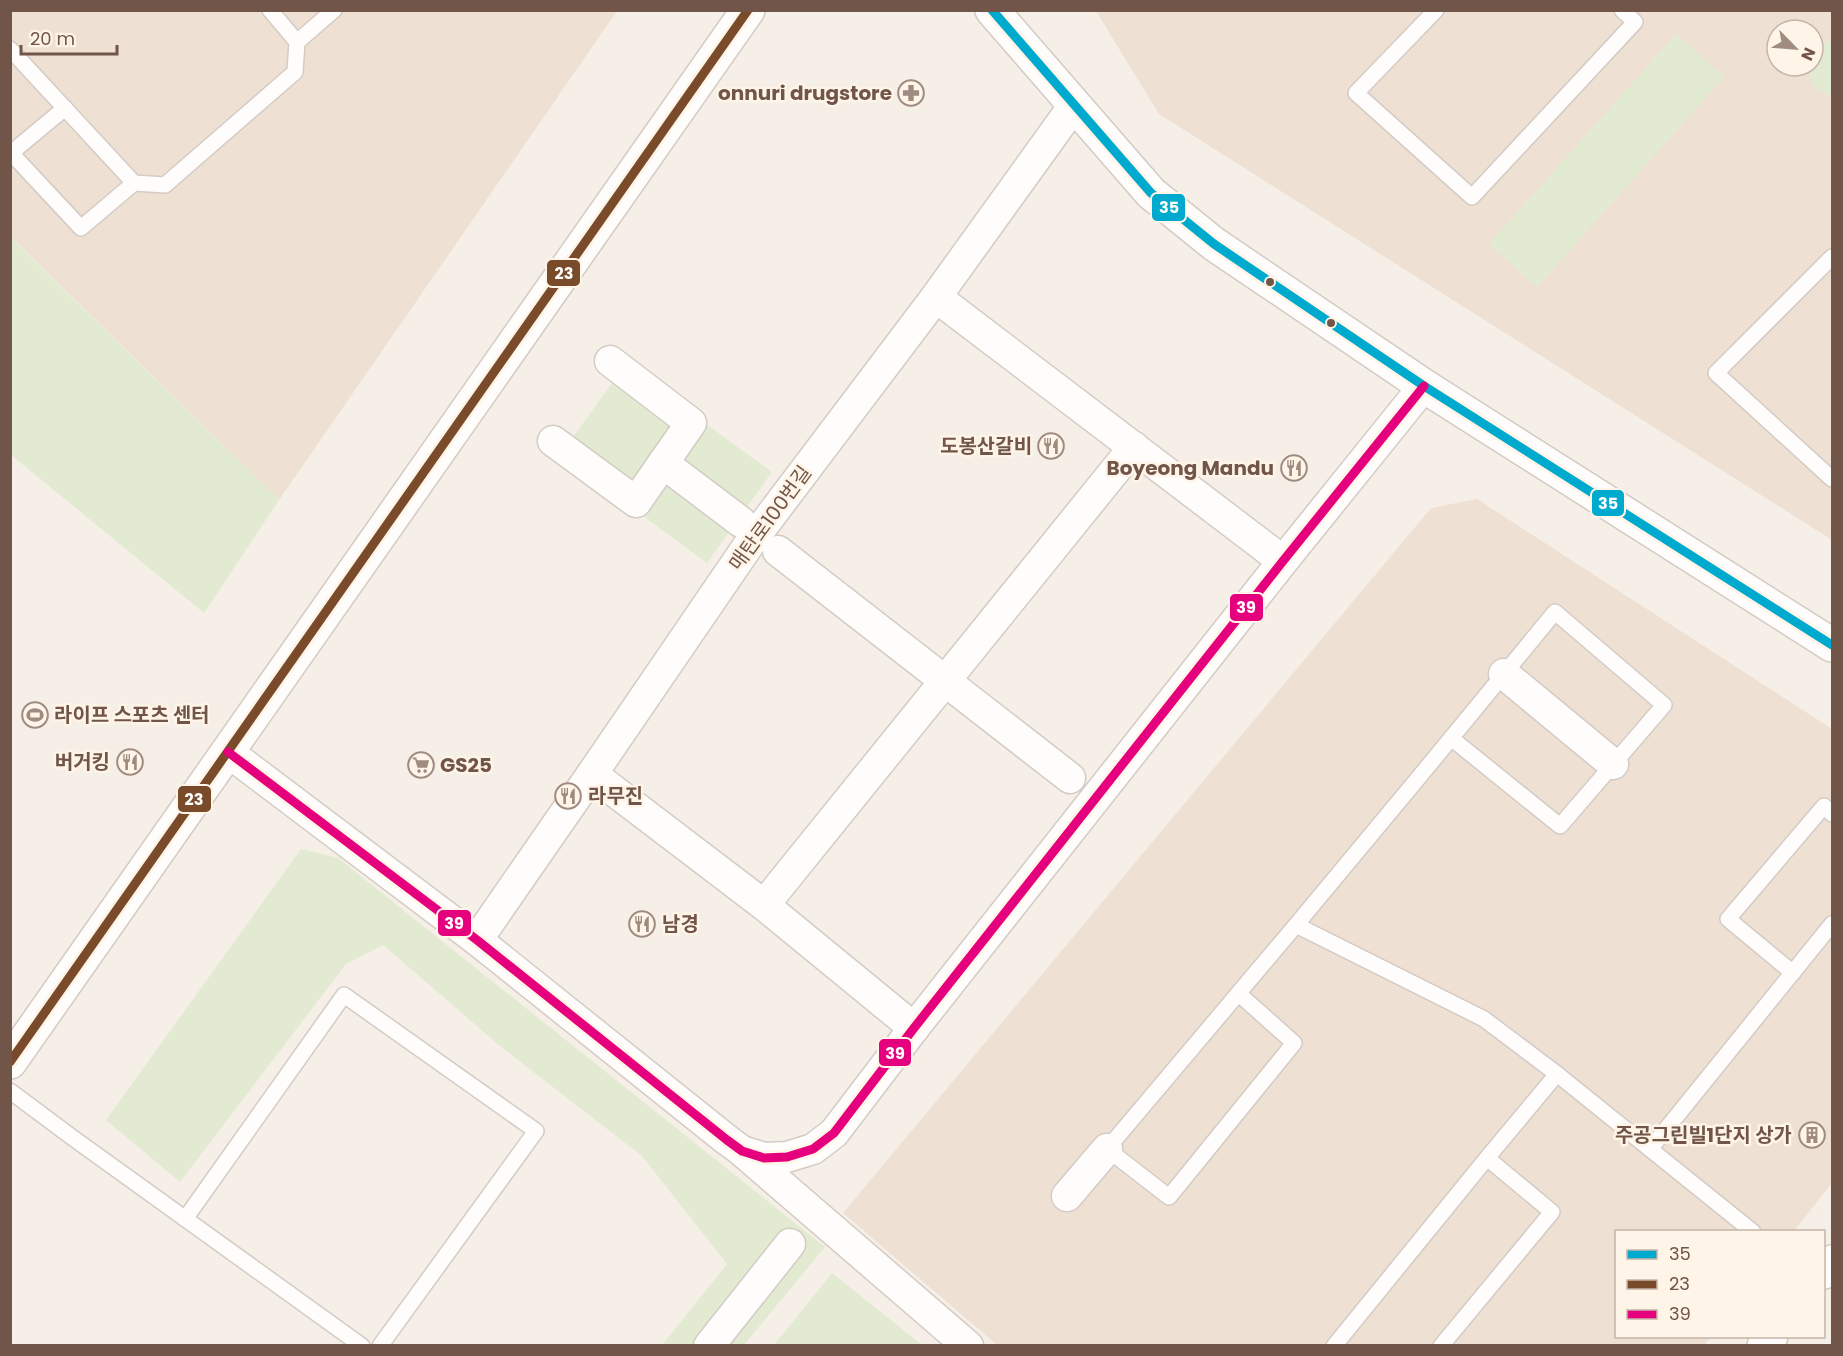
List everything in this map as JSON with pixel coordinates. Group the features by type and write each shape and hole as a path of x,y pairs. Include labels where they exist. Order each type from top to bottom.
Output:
{"street":[{"path":"10,1062 748,10"},
{"path":"992,10 1151,193 1214,244 1424,386 1833,645"},
{"name":"매탄로100번길","path":"477,940 756,534 936,297 1075,104"},
{"path":"936,297 1283,561"},
{"path":"553,441 636,502 691,423 609,361"},
{"path":"742,1151 764,1158 788,1156 813,1149 834,1133 914,1028 1424,386"},
{"path":"764,904 1134,447"},
{"path":"663,463 741,522"},
{"path":"778,551 1070,778"},
{"path":"1504,674 1613,764"},
{"path":"228,752 477,940 742,1151 968,1346"},
{"path":"592,774 764,904 914,1028"},
{"path":"1067,1196 1107,1149"},
{"path":"710,1346 790,1244"}],"lane":[{"path":"10,49 134,183 165,185 295,72 297,42 270,10"},
{"path":"297,42 334,10"},
{"path":"1436,10 1356,93 1472,197 1635,22 1622,10"},
{"path":"65,108 11,153 81,228 134,183"},
{"path":"1833,257 1716,373 1833,479"},
{"path":"1239,994 1294,1043 1170,1197 1107,1149 1239,994 1555,612 1664,705 1560,826 1451,738"},
{"path":"1793,973 1728,919 1824,806 1833,814"},
{"path":"1650,1149 1833,924"},
{"path":"1296,925 1484,1019 1557,1074 1751,1230"},
{"path":"185,1219 344,995 536,1131 380,1346"},
{"path":"1334,1346 1557,1074"},
{"path":"10,1091 362,1346"},
{"path":"1441,1346 1552,1212 1487,1158"}],"shaded area":[{"path":"10,11 617,11 279,500 11,237"},
{"path":"1096,11 1832,11 1832,540 1159,114"},
{"path":"1477,499 1832,729 1832,1183 1795,1230 1615,1230 1615,1338 1710,1338 1704,1345 997,1345 843,1213 1431,508"}],"green space":[{"path":"1676,34 1724,77 1537,287 1489,244"},
{"path":"1832,40 1832,96 1822,92 1811,78 1825,78 1825,43"},
{"path":"10,237 279,500 204,613 11,455"},
{"path":"625,365 772,472 707,563 560,455"},
{"path":"301,849 338,858 825,1247 744,1345 662,1345 727,1264 642,1156 500,1046 383,945 346,964 180,1182 106,1120"},
{"path":"832,1273 922,1345 774,1345"}],"transit line":[{"name":"23","path":"10,1062 748,10"},
{"name":"35","path":"992,10 1151,193 1214,244 1424,386 1832,645"},
{"name":"39","path":"228,752 477,940 742,1151 764,1158 787,1157 813,1149 834,1133 914,1028 1424,386"}],"place":[{"name":"onnuri drugstore","path":"911,93"},
{"name":"도봉산갈비","path":"1051,446"},
{"name":"Boyeong Mandu","path":"1294,468"},
{"name":"라이프 스포츠 센터","path":"35,715"},
{"name":"버거킹","path":"130,762"},
{"name":"GS25","path":"421,765"},
{"name":"라무진","path":"568,796"},
{"name":"남경","path":"642,924"},
{"name":"주공그린빌1단지 상가","path":"1812,1135"}]}
